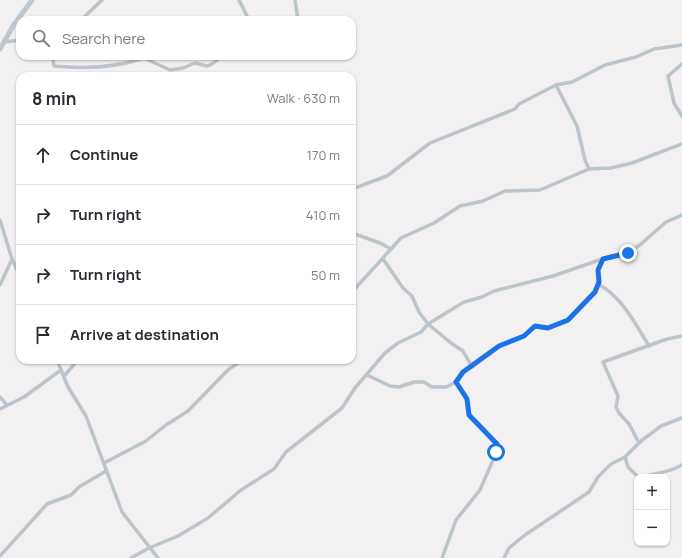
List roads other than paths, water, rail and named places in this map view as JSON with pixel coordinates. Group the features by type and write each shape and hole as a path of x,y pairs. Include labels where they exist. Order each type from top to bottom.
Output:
{"street":[{"path":"20,16 32,0"},
{"path":"85,16 102,0"},
{"path":"239,0 247,16"},
{"path":"295,0 297,16"},
{"path":"0,49 16,22"},
{"path":"4,42 16,40"},
{"path":"356,188 387,176 430,143 515,109 520,104 556,85 572,82 605,65 636,57 654,49 682,46"},
{"path":"53,60 54,66 77,69 126,64 138,60"},
{"path":"148,60 170,70 183,68 195,63 207,66 217,60"},
{"path":"682,64 668,76 674,103 682,116"},
{"path":"556,85 577,126 585,160 589,169"},
{"path":"356,288 401,238 434,223 460,206 483,201 505,191 540,190 589,169 611,168 632,163 682,144"},
{"path":"131,558 149,548 178,536 208,518 241,490 274,469 286,452 342,408 355,388 385,353 398,343 421,332 428,324 464,302 482,297 494,291 553,276 603,259 628,253 641,244 666,222 682,215"},
{"path":"0,220 16,268"},
{"path":"356,234 380,243 391,249"},
{"path":"0,285 12,259"},
{"path":"383,259 403,288 412,296 419,312 428,324 451,344 463,351 472,367"},
{"path":"367,375 390,386 399,387 414,382 424,382 432,387 446,387 456,382 463,372 472,367 499,346 524,336 535,326 548,328 568,320 595,292 598,284 598,270 603,259"},
{"path":"598,284 609,290 618,298 649,346"},
{"path":"639,443 629,424 619,413 616,407 618,396 603,362 682,336"},
{"path":"59,364 86,416 122,512 158,558"},
{"path":"64,376 74,364"},
{"path":"104,464 146,441 166,425 188,411 229,369 237,364"},
{"path":"0,409 6,404 24,397 61,370"},
{"path":"442,558 456,520 480,490 496,452 497,444 469,415 467,399 456,382"},
{"path":"0,397 6,404"},
{"path":"504,558 509,548 525,535 589,492 598,477 611,464 624,457 661,426 682,418"},
{"path":"624,457 628,467 635,474"},
{"path":"652,474 658,472 664,473 682,465"},
{"path":"0,556 47,504 71,494 79,487 106,471"}]}
